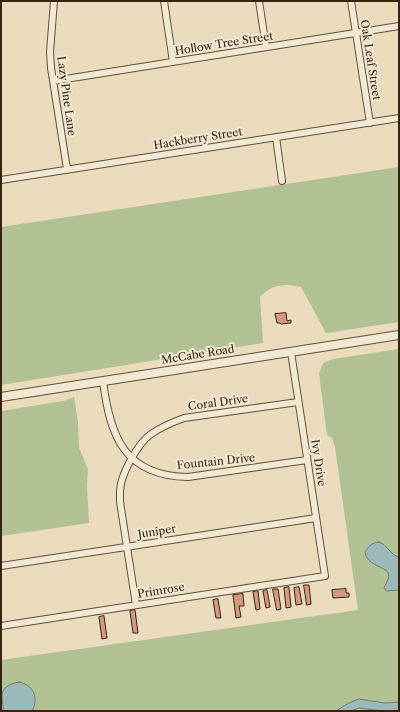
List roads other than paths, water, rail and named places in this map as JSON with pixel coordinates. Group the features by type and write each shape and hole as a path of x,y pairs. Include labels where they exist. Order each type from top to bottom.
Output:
{"street":[{"name":"Lazy Pine Lane","path":"54,1 50,52 51,68 67,169"},
{"path":"164,1 173,62"},
{"path":"259,1 266,47"},
{"name":"Oak Leaf Street","path":"350,1 370,123"},
{"name":"Hollow Tree Street","path":"53,81 399,26"},
{"name":"Hackberry Street","path":"1,180 399,118"},
{"path":"276,137 282,181"},
{"name":"McCabe Road","path":"1,397 399,335"},
{"name":"Ivy Drive","path":"291,352 325,576"},
{"path":"103,380 110,421 118,440 131,458"},
{"name":"Coral Drive","path":"136,605 120,502 120,488 131,458 139,447 150,435 167,425 184,418 298,402"},
{"name":"Fountain Drive","path":"131,458 148,470 175,477 188,477 307,460"},
{"name":"Juniper","path":"1,566 316,518"},
{"name":"Primrose","path":"1,626 325,576"}],"water":[{"path":"379,542 399,557 399,590 386,591 384,588 389,577 388,572 371,562 365,553 372,544"},
{"path":"19,682 28,686 34,693 35,701 32,711 3,711 3,691 9,685"},
{"path":"359,699 384,703 399,702 399,711 359,708 351,711 336,711"}]}
